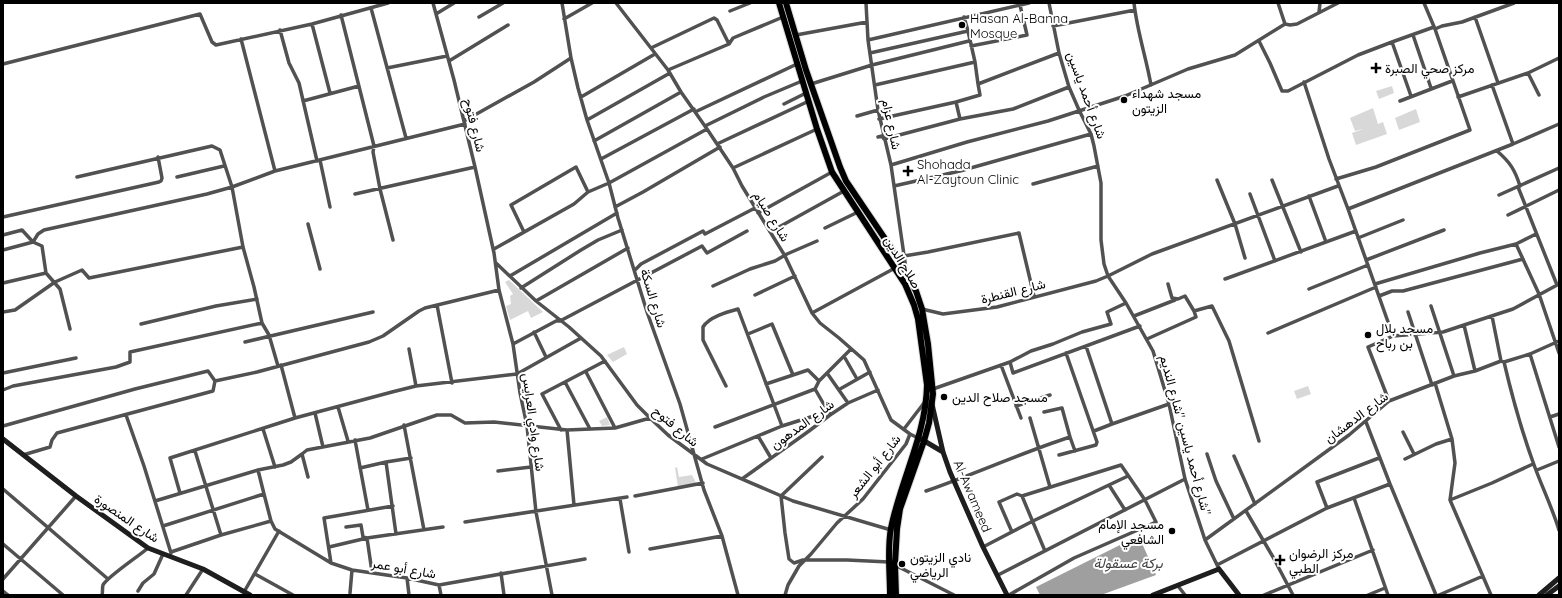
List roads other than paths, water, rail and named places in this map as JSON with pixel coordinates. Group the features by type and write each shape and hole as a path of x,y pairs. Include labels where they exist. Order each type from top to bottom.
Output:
{"highway":[{"name":"صلاح الدين","path":"778,3 832,172 906,284 914,305 918,319 929,400"},
{"name":"صلاح الدين","path":"786,3 811,84 846,181 906,273 916,291 922,309 933,389 929,400 921,439 900,509 892,563 890,595"},
{"name":"صلاح الدين","path":"896,595 892,563 891,530 896,509 921,439"}],"main road":[{"name":"Al-Awameed","path":"929,400 943,452 954,481 983,548 1008,595"},
{"name":"شارع المنصورة","path":"3,439 76,496 148,548 163,554 171,555 203,569 250,595"},
{"path":"921,439 943,452"},
{"path":"1153,595 1178,586 1218,567 1220,575 1237,595"},
{"path":"1539,595 1559,578"},
{"path":"1548,595 1559,586"}],"street":[{"path":"3,64 200,14 212,42 216,45 312,24 388,3"},
{"name":"شارع فتوح","path":"433,3 449,61 494,251"},
{"path":"436,14 454,3"},
{"path":"479,17 503,3"},
{"name":"شارع السكة","path":"562,3 571,58 587,120 601,159 657,343 680,404 702,482 722,536 738,595"},
{"path":"564,19 592,3"},
{"name":"شارع صيام","path":"616,3 669,72 680,92 695,111 733,168 755,208 785,256 812,313 820,323 864,360 891,420 910,434"},
{"path":"730,11 750,3"},
{"name":"شارع عزام","path":"866,3 868,40 879,119 891,165 906,273"},
{"path":"868,40 1029,3"},
{"name":"شارع أحمد ياسين","path":"1049,3 1059,53 1069,87 1091,134 1101,182 1100,220"},
{"path":"1134,3 1151,85"},
{"path":"1278,3 1285,24"},
{"path":"1319,12 1320,3"},
{"path":"891,165 966,142 1048,121 1125,96 1188,69 1235,56 1285,24 1297,24 1338,3"},
{"path":"1336,179 1376,167 1470,130 1424,3"},
{"path":"1259,41 1282,91 1288,91 1358,55 1434,28 1475,18 1514,3"},
{"path":"971,46 1027,36 1020,5"},
{"path":"371,8 406,138"},
{"path":"1053,26 1135,10"},
{"path":"341,15 374,146 372,152 393,240"},
{"path":"587,120 669,72 729,44 733,38 783,17"},
{"path":"879,119 956,102 980,95 975,62 964,17"},
{"path":"651,48 714,18 717,20 729,44"},
{"path":"1475,18 1498,82"},
{"path":"796,35 867,22"},
{"path":"312,24 330,93"},
{"path":"449,61 508,25"},
{"path":"280,30 288,63 299,83 330,207"},
{"path":"870,53 968,31"},
{"path":"1413,35 1431,88"},
{"path":"241,39 275,171"},
{"path":"811,84 872,65 969,41"},
{"path":"1392,42 1411,96"},
{"path":"978,84 1059,53"},
{"path":"581,97 655,54"},
{"path":"387,68 447,56"},
{"path":"3,250 33,242 38,234 44,230 143,209 232,187 275,171 464,123 534,82 571,58"},
{"path":"1458,97 1498,82 1528,73 1559,58"},
{"path":"875,85 975,62"},
{"path":"601,159 695,111 768,76 797,64"},
{"path":"1528,73 1538,95"},
{"path":"494,251 574,204 588,192 608,183 764,97 802,81"},
{"path":"1400,101 1452,81"},
{"path":"1304,82 1338,186 1348,208 1393,336"},
{"path":"1492,85 1513,144"},
{"path":"303,101 359,86"},
{"path":"878,138 882,136 884,139 960,119 1014,109 1069,87"},
{"path":"594,141 680,92"},
{"path":"784,104 806,94"},
{"path":"615,207 643,192 718,145 809,101"},
{"path":"956,102 960,119"},
{"path":"857,116 878,110"},
{"path":"1348,208 1497,151 1559,124"},
{"path":"733,168 817,128"},
{"path":"894,186 960,171 1091,134"},
{"path":"77,177 158,157 212,146 220,150 232,187 242,248 257,299 262,323 269,336 295,418"},
{"path":"1389,401 1368,347 1393,336 1439,332 1492,316 1513,309 1558,284 1536,234 1516,175 1510,162 1497,151"},
{"path":"3,217 159,182 162,178 158,157"},
{"path":"177,177 224,166"},
{"path":"1033,184 1098,166"},
{"path":"355,194 475,167"},
{"path":"524,232 511,205 576,167 588,192"},
{"path":"1499,195 1559,168"},
{"path":"758,213 832,172"},
{"path":"1217,180 1235,224 1245,258"},
{"path":"1272,180 1301,252"},
{"name":"شارع القنطرة","path":"922,309 943,314 997,307 1108,276 1152,254 1259,215 1282,205 1338,186"},
{"path":"1508,215 1559,190"},
{"path":"770,232 844,192"},
{"path":"1250,194 1276,261"},
{"path":"1309,196 1326,242"},
{"path":"635,270 641,264 703,231 705,234 755,208"},
{"path":"825,228 858,212"},
{"path":"510,276 617,213"},
{"name":"شارع أحمد ياسين \"شارع النديم\"","path":"1100,220 1102,253 1108,276 1134,316 1153,351 1169,404 1185,478 1205,540 1218,567"},
{"path":"1358,238 1403,220"},
{"path":"308,224 320,270"},
{"path":"3,235 22,230 33,242 42,246 46,273 60,289 70,328"},
{"path":"521,288 598,240 601,241 622,230"},
{"path":"1366,260 1444,230"},
{"path":"513,344 556,321 560,321 702,246 707,253 747,231"},
{"path":"1225,279 1356,231"},
{"path":"904,256 1019,232 1034,296"},
{"path":"1268,333 1375,286 1480,253 1516,244 1536,234"},
{"path":"713,286 750,269 775,261 817,241"},
{"path":"1516,244 1540,294 1557,342 1559,352"},
{"path":"3,312 15,310 55,282 82,270 89,278 242,248"},
{"path":"536,301 628,248"},
{"name":"شارع وادي العرايس","path":"494,251 499,290 513,344 527,426 536,512 552,595"},
{"path":"1379,296 1392,291 1402,291 1523,259"},
{"name":"شارع فتوح","path":"496,263 521,288 606,361 637,405 650,418 668,435 707,464 805,505 844,515 891,530"},
{"path":"1309,288 1368,265"},
{"path":"812,313 896,268"},
{"path":"3,284 46,273"},
{"path":"755,295 795,276"},
{"path":"1168,284 1172,298 1178,299"},
{"path":"215,381 377,339 419,311 436,305 499,290"},
{"path":"1134,316 1185,296 1194,311 1196,317 1147,339"},
{"path":"141,324 216,306 257,299"},
{"path":"933,389 1010,362 1031,351 1082,332 1111,324 1107,312 1126,303"},
{"path":"436,305 452,383"},
{"path":"1194,311 1212,306 1229,341 1258,441"},
{"path":"1431,306 1454,376"},
{"path":"726,386 704,340 703,327 709,321 729,311 738,309 773,406 782,426"},
{"path":"245,342 373,312"},
{"path":"1408,312 1452,439 1455,463 1450,500 1491,595"},
{"path":"1492,316 1502,362 1533,464 1554,513 1559,530"},
{"path":"3,390 13,386 116,366 130,362 130,352 262,323"},
{"path":"748,334 772,324 793,374"},
{"path":"1464,325 1475,371"},
{"path":"1010,362 1013,373 1140,326"},
{"path":"534,332 546,357"},
{"path":"180,493 170,458 295,418 416,386 452,383 517,374 581,338"},
{"name":"شارع الدهشان","path":"1205,540 1366,422 1389,401 1454,376 1530,354 1557,342"},
{"path":"1086,346 1112,424"},
{"path":"715,427 815,389 819,381 851,348"},
{"path":"409,349 416,386"},
{"path":"1059,455 1096,445 1097,442 1066,353"},
{"path":"1530,354 1559,447"},
{"path":"3,373 76,358"},
{"path":"844,358 857,379"},
{"path":"561,430 542,394 606,361"},
{"path":"1001,365 1021,418"},
{"path":"766,384 808,370 819,381"},
{"path":"3,426 135,389 208,371 215,381 213,391 57,433 52,440 50,447 23,456"},
{"path":"586,372 615,428"},
{"path":"840,389 870,372"},
{"path":"827,373 840,389 848,404"},
{"path":"565,382 590,429"},
{"path":"815,389 830,415"},
{"name":"شارع المدهون","path":"742,479 830,415 848,404 878,390"},
{"path":"1016,406 1050,395"},
{"path":"904,429 929,400"},
{"path":"1094,431 1169,404"},
{"path":"338,407 348,441"},
{"path":"1044,412 1062,408 1075,451"},
{"path":"315,413 323,447"},
{"path":"1550,417 1559,414"},
{"path":"126,415 144,466 171,555 221,535 271,521 258,470"},
{"path":"155,501 258,470 275,468 291,462 307,450 370,438 404,425 437,415 451,415 465,423 494,422 561,430 615,428 650,418"},
{"path":"702,459 782,426 817,415 821,422"},
{"path":"1030,418 1040,447 1050,486"},
{"path":"1366,422 1379,458 1436,595"},
{"path":"404,425 424,530"},
{"path":"262,429 275,468"},
{"path":"567,430 574,505"},
{"path":"1403,432 1414,454"},
{"name":"شارع أبو الشعر","path":"785,595 793,575 803,560 811,554 844,515 863,500 906,444 910,434 921,439"},
{"path":"758,436 771,458"},
{"path":"926,491 1070,437"},
{"path":"1405,459 1436,444 1452,439"},
{"path":"355,440 368,510"},
{"path":"195,451 221,535"},
{"path":"302,454 308,477"},
{"path":"1207,454 1216,482 1234,519"},
{"path":"1234,456 1255,504"},
{"path":"822,457 781,496 784,533 789,559 794,563 803,560 847,560 892,563 954,595"},
{"path":"360,468 411,458"},
{"path":"1327,508 1317,482 1379,458"},
{"path":"1536,470 1559,461"},
{"path":"386,462 396,534"},
{"path":"1450,500 1533,464"},
{"path":"1008,595 1074,558 1156,522 1145,500 1121,465 1022,496 1017,494 999,502 1012,532"},
{"path":"498,471 531,468"},
{"path":"983,548 1033,521 1128,476"},
{"path":"998,575 1185,478"},
{"path":"635,496 702,482"},
{"path":"1218,567 1327,508 1390,484"},
{"path":"1109,485 1125,510"},
{"path":"3,490 108,580"},
{"path":"163,526 264,494"},
{"path":"3,579 76,496"},
{"path":"1022,496 1045,551"},
{"path":"465,522 627,497"},
{"path":"1354,498 1388,595"},
{"path":"620,499 629,552"},
{"path":"331,563 324,518 393,506"},
{"path":"1246,511 1293,595"},
{"name":"شارع أبو عمر","path":"271,521 275,529 331,563 352,570 407,578 439,585 585,559"},
{"path":"346,527 361,525 363,537 367,538 372,572"},
{"path":"329,547 367,538 443,527"},
{"path":"245,593 278,531"},
{"path":"650,549 722,536"},
{"path":"3,544 62,595"},
{"path":"102,595 103,585 148,548"},
{"path":"1264,595 1373,550"},
{"path":"138,591 143,583 154,574 163,554"},
{"path":"186,595 203,569"},
{"path":"350,593 352,570"},
{"path":"501,573 504,595"},
{"path":"255,574 294,595"},
{"path":"1439,595 1483,576"},
{"path":"407,578 409,595"},
{"path":"439,585 442,595"},
{"path":"1178,586 1184,595"},
{"path":"1368,595 1385,588"},
{"path":"3,590 8,595"}],"water":[{"name":"بركة عسقولة","path":"1134,538 1141,541 1156,575 1101,595 1040,595 1036,587"}],"place":[{"name":"Hasan Al-Banna Mosque","path":"962,25"},
{"name":"مركز صحي الصبرة","path":"1376,68"},
{"name":"مسجد شهداء الزيتون","path":"1124,100"},
{"name":"Shohada Al-Zaytoun Clinic","path":"908,171"},
{"name":"مسجد بلال بن رباح","path":"1368,335"},
{"name":"مسجد صلاح الدين","path":"944,397"},
{"name":"مسجد الإمام الشافعي","path":"1172,531"},
{"name":"مركز الرضوان الطبي","path":"1280,560"},
{"name":"نادي الزيتون الرياضي","path":"902,564"}]}
